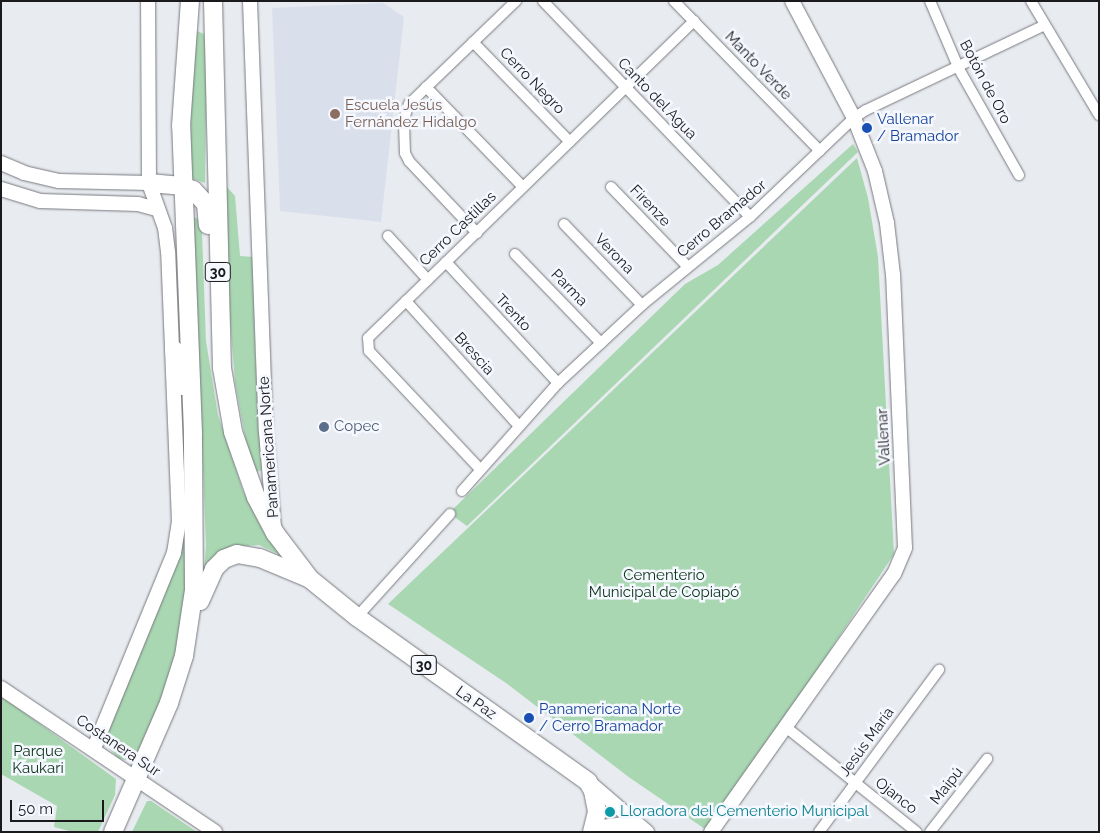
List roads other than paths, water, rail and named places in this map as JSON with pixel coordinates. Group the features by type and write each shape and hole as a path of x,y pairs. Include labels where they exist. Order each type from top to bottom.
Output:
{"highway":[{"name":"30","path":"113,832 138,780 169,704 191,627 196,543 182,186 181,98 190,1"},
{"name":"Panamericana Norte","path":"212,1 222,368 233,432 251,484 275,533"},
{"path":"149,183 182,186 193,190 206,204 211,264 218,276"},
{"path":"174,350 193,433"},
{"name":"La Paz","path":"275,533 310,580 357,618 588,782"},
{"path":"191,627 214,569 231,556 251,555 310,580"},
{"path":"588,782 596,802 594,830"}],"street":[{"path":"94,748 174,553 179,522 174,350 166,241 149,183 148,1"},
{"name":"Panamericana Norte","path":"250,1 266,432 275,533"},
{"path":"477,232 405,153 404,119 409,104 516,1"},
{"name":"Canto del Agua","path":"543,1 750,218"},
{"name":"Manto Verde","path":"674,1 820,151"},
{"name":"Vallenar","path":"711,832 894,574 905,548 890,251 875,171 854,118 792,1"},
{"name":"Botón de Oro","path":"930,1 959,69 1019,175"},
{"path":"1031,1 1043,26 1099,114"},
{"name":"Cerro Castillas","path":"479,468 369,351 368,338 694,21"},
{"name":"Cerro Bramador","path":"462,491 479,468 558,383 642,305 750,218 854,118 866,110 959,69 1043,26"},
{"name":"Cerro Negro","path":"474,42 570,142"},
{"path":"426,87 523,187"},
{"path":"1,163 41,178 93,183 149,183"},
{"path":"91,203 89,194 93,183"},
{"name":"Firenze","path":"611,187 688,267"},
{"path":"1,189 40,201 138,204 157,209"},
{"name":"Verona","path":"564,224 642,305"},
{"path":"388,236 428,280"},
{"name":"Parma","path":"515,254 601,343"},
{"name":"Trento","path":"446,262 558,383"},
{"name":"Brescia","path":"406,301 519,426"},
{"path":"357,618 450,514"},
{"name":"Jesús María","path":"819,832 939,670"},
{"name":"Costanera Sur","path":"1,688 94,748 215,832"},
{"name":"Ojanco","path":"786,728 917,832"},
{"name":"Maipú","path":"930,832 987,759"},
{"name":"La Paz","path":"588,782 644,829"},
{"name":"La Paz","path":"594,830 623,824 644,829"}],"place":[{"name":"Escuela Jesús Fernández Hidalgo","path":"335,114"},
{"name":"Vallenar / Bramador","path":"867,128"},
{"name":"Copec","path":"324,427"},
{"name":"Panamericana Norte / Cerro Bramador","path":"529,718"},
{"name":"Lloradora del Cementerio Municipal","path":"610,812"}],"park label":[{"name":"Cementerio Municipal de Copiapó","path":"664,584"},
{"name":"Parque Kaukari","path":"38,760"}]}
